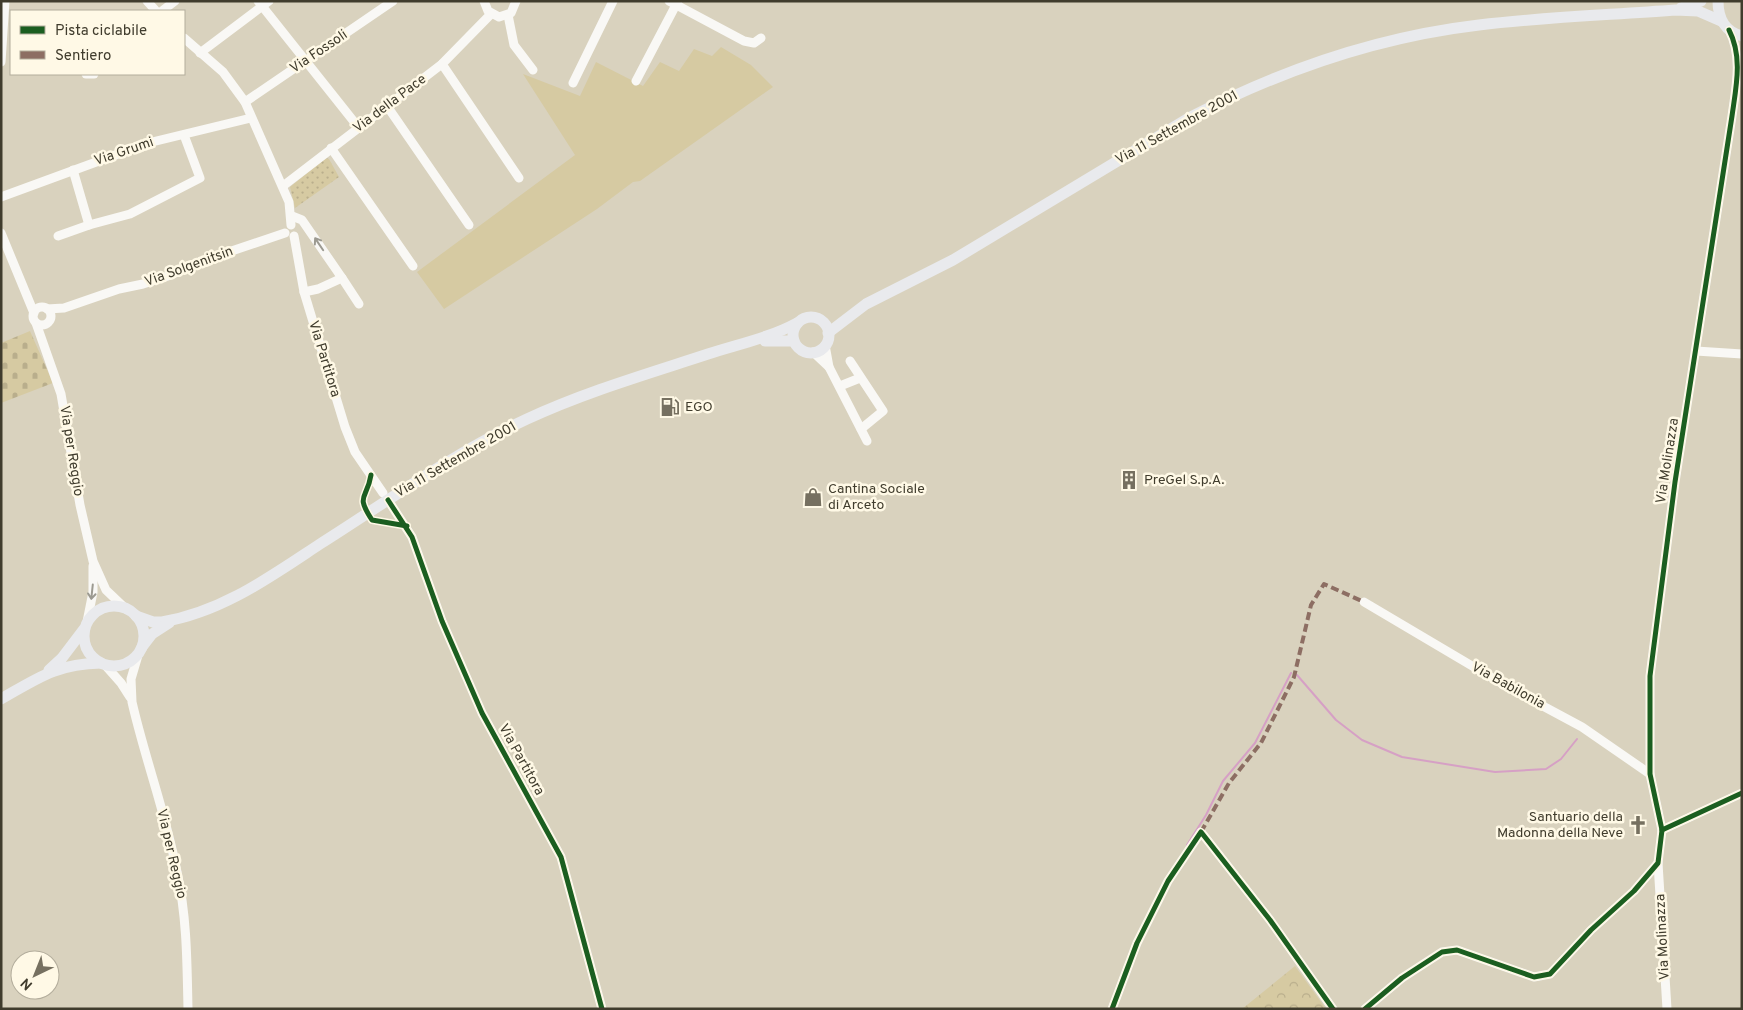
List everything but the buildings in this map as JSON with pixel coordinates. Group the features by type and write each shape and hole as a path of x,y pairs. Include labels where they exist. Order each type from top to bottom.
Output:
{"main road":[{"name":"Via 11 Settembre 2001","path":"1675,10 1701,1"},
{"path":"1718,1 1721,21"},
{"name":"Via 11 Settembre 2001","path":"1,699 42,676 68,665 103,664 120,666 134,658 156,631 176,620 219,605 239,595 385,497 463,453 549,409 708,354 756,341 812,316 822,320 837,318 858,310 953,260 1189,118 1224,99 1310,64 1380,44 1478,25 1675,10 1698,11 1721,21 1729,30 1742,36"},
{"name":"Via 11 Settembre 2001","path":"828,333 858,310"},
{"path":"797,323 793,333 794,341 801,350 813,352 825,345 828,333 822,320"},
{"name":"Via 11 Settembre 2001","path":"756,341 794,341"},
{"name":"Via 11 Settembre 2001","path":"42,676 62,658 86,624 102,608 116,606 153,622 176,620"},
{"path":"136,616 143,629 140,650"},
{"path":"86,624 83,638 86,648 92,657 103,664"}],"street":[{"path":"1,62 5,1"},
{"path":"163,10 175,1"},
{"path":"484,1 491,14 499,17 508,15 514,10 516,1"},
{"path":"573,83 613,1"},
{"name":"Via Fossoli","path":"245,102 306,62 390,2"},
{"path":"636,81 674,2 744,41 754,43 761,38"},
{"path":"200,53 263,3 306,62 359,128"},
{"name":"Via della Pace","path":"283,186 442,64 491,14"},
{"path":"508,15 514,45 533,70"},
{"name":"Via Molinazza","path":"1667,1009 1658,862 1662,830 1650,774 1650,676 1675,482 1737,116 1740,61 1738,50 1729,30"},
{"path":"185,39 223,72 245,102 283,186 292,221"},
{"path":"442,64 519,178"},
{"path":"387,106 469,225"},
{"name":"Via Grumi","path":"1,197 148,143 251,118"},
{"path":"58,236 130,214 200,178 184,135"},
{"path":"331,148 413,266"},
{"path":"73,170 89,225"},
{"path":"290,235 286,228 292,221 302,220 359,304"},
{"name":"Via per Reggio","path":"1,233 27,299 40,310 50,312 44,343"},
{"name":"Via Partitora","path":"290,235 304,292 344,427 355,452 412,537 442,621 482,713 561,857 602,1009"},
{"name":"Via Solgenitsin","path":"40,310 64,308 119,289 162,278 199,262 290,235"},
{"path":"304,292 318,289 342,278"},
{"name":"Via Solgenitsin","path":"49,322 64,308"},
{"name":"Via per Reggio","path":"40,310 36,323 65,411 79,499 93,561 106,590 126,609"},
{"path":"36,323 49,322"},
{"path":"825,345 829,367"},
{"path":"1696,351 1742,354"},
{"path":"813,352 829,367 868,441"},
{"path":"850,361 883,411 861,429"},
{"path":"840,386 860,378"},
{"name":"Via per Reggio","path":"86,624 92,592 93,561"},
{"name":"Via Babilonia","path":"1364,602 1511,689 1582,727 1650,774"},
{"name":"Via per Reggio","path":"140,650 131,680 132,702 178,872 186,938 188,1009"},
{"name":"Via per Reggio","path":"103,664 121,683 132,702"},
{"path":"1662,830 1742,793"},
{"path":"1112,1009 1137,943 1168,881 1201,832 1270,920 1333,1009"},
{"path":"1365,1009 1402,978 1442,952 1457,950 1534,977 1550,974 1591,930 1634,891 1658,862"}],"green space":[{"path":"721,47 751,65 773,87 640,181 633,182 597,209 444,309 417,272 575,155 523,74 580,96 596,62 643,86 660,62 679,71 694,49 712,56"},
{"path":"326,158 329,159 339,177 295,208 290,187"},
{"path":"30,331 53,383 1,403 1,343"},
{"path":"1295,966 1326,1009 1242,1009"}],"waterway":[{"path":"1187,845 1206,815 1223,781 1255,743 1291,673"},
{"path":"1297,675 1336,720 1362,740 1402,757 1495,772 1546,769 1561,759 1577,739"}],"marked path":[{"path":"1201,832 1229,783 1261,743 1294,677 1311,605 1324,584 1364,602"}],"cycle path":[{"path":"1365,1009 1402,978 1442,952 1457,950 1534,977 1550,974 1591,930 1634,891 1658,863 1662,830 1650,774 1650,676 1675,482 1735,94 1737,61 1736,51 1729,30"},
{"path":"371,475 363,501 372,520 407,526"},
{"path":"388,500 412,537 442,621 482,713 561,857 602,1009"},
{"path":"1662,830 1742,793"},
{"path":"1112,1009 1137,943 1168,881 1201,832 1270,920 1333,1009"}],"place":[{"name":"EGO","path":"670,407"},
{"name":"PreGel S.p.A.","path":"1129,480"},
{"name":"Cantina Sociale di Arceto","path":"813,497"},
{"name":"Santuario della Madonna della Neve","path":"1638,825"}]}
